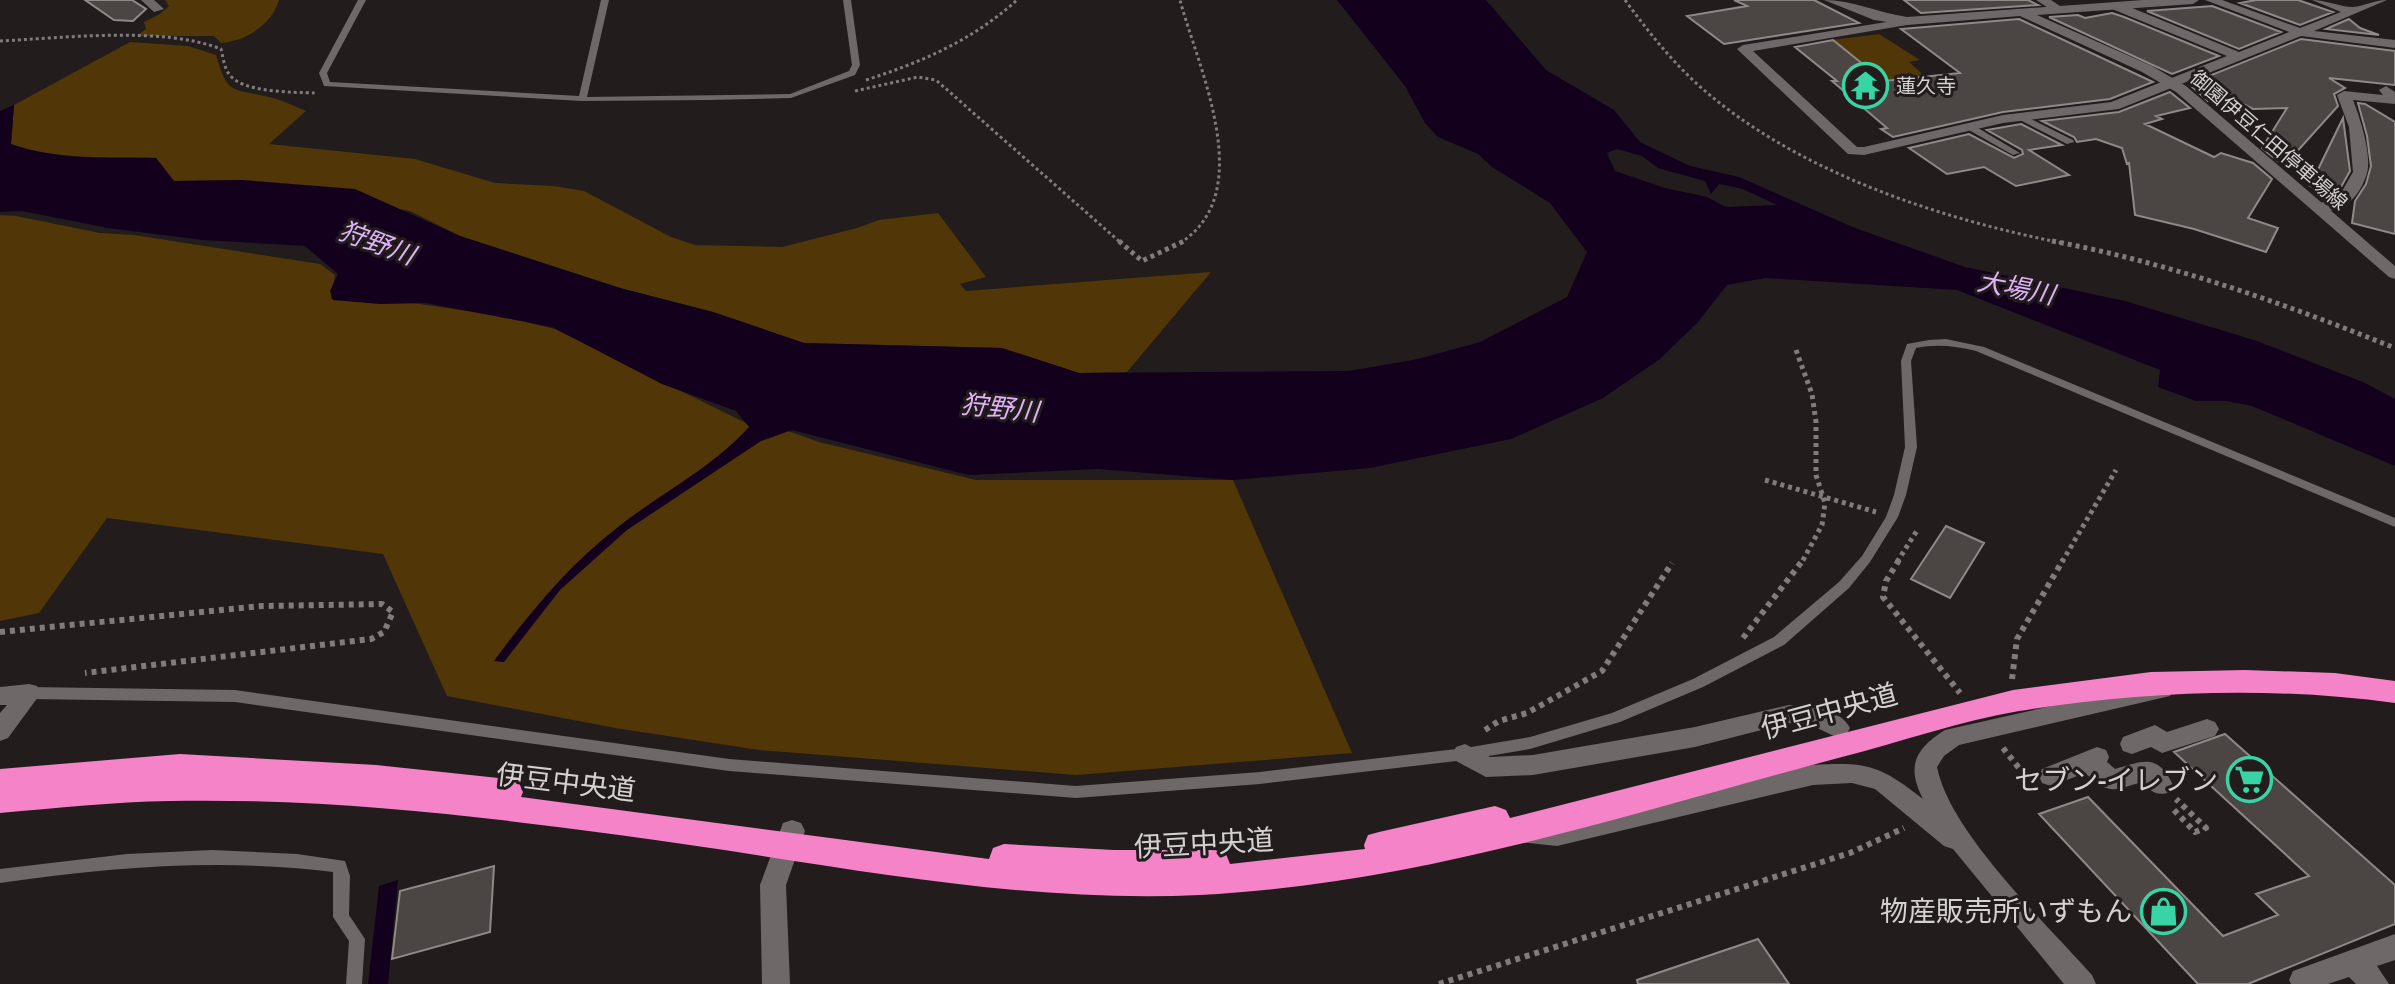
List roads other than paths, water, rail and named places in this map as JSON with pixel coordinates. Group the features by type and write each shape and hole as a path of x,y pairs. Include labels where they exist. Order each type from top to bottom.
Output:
{"highway":[{"name":"伊豆中央道","path":"0,800 171,788 277,790 1030,860 1216,864 1374,846 1518,814 1838,728 2011,688 2125,673 2203,670 2271,670 2395,682"},
{"name":"伊豆中央道","path":"0,781 164,767 273,769 510,792 1001,874 1064,880 1211,879 1350,866 1508,833 1919,722 2013,701 2100,688 2188,682 2335,684 2395,692"}],"street":[{"path":"147,0 158,9"},
{"path":"1830,0 1878,17 1907,21"},
{"path":"2042,0 2060,10"},
{"path":"2193,0 1907,21 1743,49 1853,151 2021,117 2114,106 2381,0"},
{"path":"2211,0 2301,33 2395,44"},
{"path":"2318,0 2351,11"},
{"path":"2116,6 2240,57"},
{"name":"御園伊豆仁田停車場線","path":"2020,12 2171,82 2395,273"},
{"path":"2317,207 2342,204 2360,172 2356,127 2344,95 2394,100 2386,90"},
{"path":"2082,984 1966,848 1928,786 1925,767 1933,751 1953,737 2125,700 2188,682"},
{"path":"0,696 29,693"},
{"path":"0,731 29,693"},
{"path":"1465,754 1486,767 1533,765 1695,737 1802,713 1838,728"},
{"path":"2132,744 2155,735 2162,743 2207,729"},
{"path":"2051,776 2093,759 2111,781 2147,770 2161,785"},
{"path":"1508,833 1557,835 1813,775 1852,773 1882,781 1966,848"},
{"path":"776,984 773,885 789,839"},
{"path":"2303,980 2395,947"},
{"path":"2354,963 2375,984"}],"lane":[{"path":"362,0 323,73 327,84 582,99 791,96 852,73 856,65 847,0"},
{"path":"582,99 605,0"},
{"path":"2021,117 2070,142"},
{"path":"1970,127 2016,153"},
{"path":"29,693 235,696 729,765 1076,792 1260,778 1465,754 1530,743 1615,718 1698,683 1779,641 1844,585 1866,559 1892,517 1900,495 1911,447 1906,361 1911,346 1939,342 1952,342 1991,353 2395,523"},
{"path":"0,876 92,862 190,858 227,857 339,866 342,876 341,917 357,939 354,984"}],"water":[{"path":"1337,0 1486,0 1546,70 1614,110 1640,142 1690,166 1739,177 1855,228 1965,267 2125,301 2257,341 2365,383 2395,399 2395,466 2252,406 2226,401 2196,401 2158,387 2160,370 1957,290 1765,278 1727,285 1698,322 1660,359 1603,398 1511,439 1370,468 1233,480 1098,469 968,475 792,430 761,441 627,530 560,590 504,662 494,661 537,607 583,557 634,515 735,442 749,427 736,411 662,384 552,327 426,303 380,304 333,300 330,291 338,274 305,246 203,240 108,228 22,211 0,212 0,111 14,105 11,144 46,153 83,157 156,158 174,181 242,180 355,189 460,236 620,288 713,312 804,343 1002,348 1079,373 1349,371 1418,359 1480,342 1567,297 1587,252 1550,203 1492,167 1478,154 1438,137 1425,123 1405,86","holes":["1617,149 1642,156 1658,168 1705,181 1711,194 1719,184 1743,189 1777,205 1726,207 1707,197 1665,188 1615,171 1607,153"]},
{"path":"398,880 388,984 368,984 379,886"}],"place":[{"name":"蓮久寺","path":"1865,86"},
{"name":"セブン-イレブン","path":"2249,780"},
{"name":"物産販売所いずもん","path":"2163,911"}],"water label":[{"name":"狩野川","path":"377,243"},
{"name":"大場川","path":"2016,288"},
{"name":"狩野川","path":"1000,408"}]}
